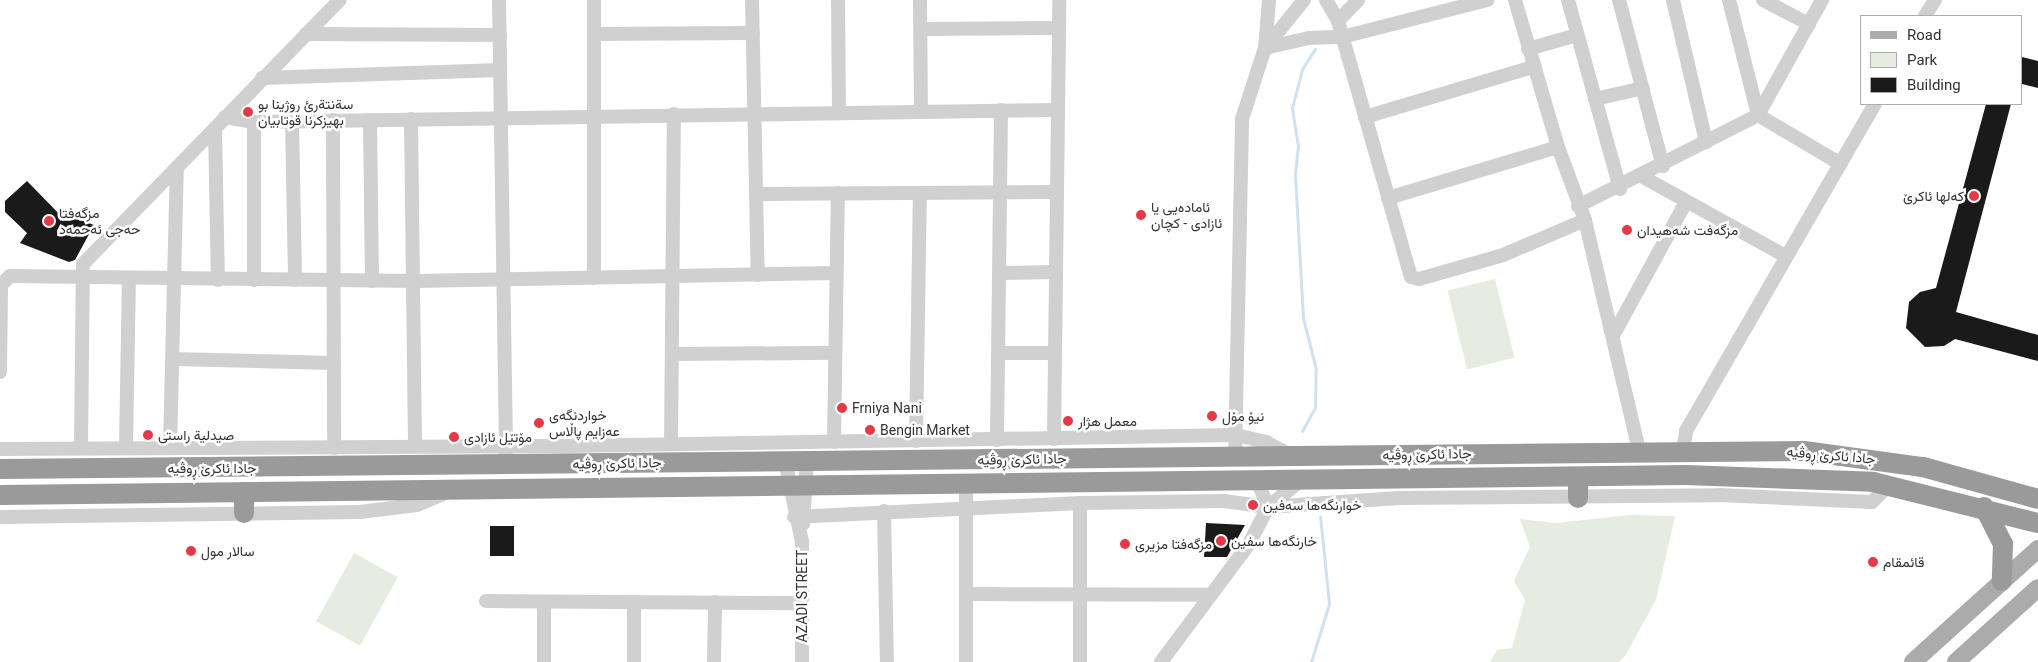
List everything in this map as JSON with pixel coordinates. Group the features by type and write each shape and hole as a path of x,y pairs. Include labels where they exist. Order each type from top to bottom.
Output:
{"highway":[{"name":"جادا ئاکرێ ڕوڤیە","path":"0,469 638,454 807,460 1235,457 1639,450 1850,454 1923,467 2034,496"},
{"name":"جادا ئاکرێ ڕوڤیە","path":"0,495 453,489 808,488 966,483 1298,483 1578,477 1784,476 1888,486 1984,507 2038,524"},
{"path":"1578,477 1578,498"},
{"path":"244,492 244,513"},
{"path":"1984,507 2003,544 2002,581"}],"main road":[{"path":"1914,662 2038,548"},
{"path":"1956,662 2038,588"}],"street":[{"path":"81,448 83,264 340,0"},
{"path":"0,449 415,446 506,456 499,0"},
{"path":"594,0 594,278"},
{"path":"752,0 758,275"},
{"path":"838,0 839,111"},
{"path":"920,0 921,111"},
{"path":"1054,439 1059,0"},
{"path":"1235,457 1242,119 1266,48 1269,0"},
{"path":"1266,48 1304,0"},
{"path":"1326,0 1338,21 1388,198 1415,279 1542,242 1585,220"},
{"path":"1338,21 1358,0"},
{"path":"1266,48 1309,38 1342,37 1487,0"},
{"path":"1515,0 1533,67 1558,147 1578,206 1585,220 1614,334 1639,450"},
{"path":"1568,0 1620,189"},
{"path":"1619,0 1663,166"},
{"path":"1673,0 1706,142"},
{"path":"1729,0 1758,115 1841,164"},
{"path":"1763,0 1809,24"},
{"path":"1578,206 1620,189 1758,115 1822,0"},
{"path":"1926,15 1935,0"},
{"path":"921,29 1059,28"},
{"path":"306,34 500,35"},
{"path":"594,34 753,34"},
{"path":"1528,49 1577,36"},
{"path":"1365,117 1533,67"},
{"path":"262,78 500,70"},
{"path":"1595,99 1643,88"},
{"path":"1682,451 1686,431 1784,255 1841,164 1874,105"},
{"path":"997,440 1001,110"},
{"path":"220,122 754,112 1058,110"},
{"path":"671,444 675,276 674,114"},
{"path":"411,119 415,281 415,446"},
{"path":"332,120 334,448"},
{"path":"370,120 372,281"},
{"path":"292,121 294,280"},
{"path":"218,280 220,122"},
{"path":"254,122 254,280"},
{"path":"1388,198 1558,147"},
{"path":"170,447 174,359 177,168"},
{"path":"1643,177 1784,255"},
{"path":"756,194 1057,192"},
{"path":"834,442 838,193"},
{"path":"916,442 920,193"},
{"path":"1614,334 1686,202"},
{"path":"999,273 1056,272"},
{"path":"0,372 3,280 10,276 415,281 836,273"},
{"path":"126,447 129,278"},
{"path":"673,354 835,353"},
{"path":"998,353 1055,353"},
{"path":"174,359 334,363"},
{"path":"638,454 671,444 916,442 1236,434 1266,442 1293,456"},
{"path":"785,460 788,488 800,517 884,511 1080,503 1224,501 1268,507 1399,498 1578,498 1720,495 1872,502 1888,486"},
{"name":"AZADI STREET","path":"802,662 800,517 808,488 807,460"},
{"path":"966,483 966,662"},
{"path":"1258,483 1268,507"},
{"path":"1161,662 1249,544 1268,507 1298,483"},
{"path":"0,517 389,510 417,505 453,489"},
{"path":"1080,503 1080,662"},
{"path":"884,511 886,662"},
{"path":"966,594 1211,595"},
{"path":"486,601 802,603"},
{"path":"544,602 544,662"},
{"path":"634,602 634,662"},
{"path":"714,662 715,602"}],"green space":[{"path":"1495,279 1515,358 1467,369 1447,291"},
{"path":"1631,515 1675,516 1656,600 1625,656 1619,662 1490,662 1497,650 1512,648 1525,600 1514,581 1530,547 1520,519 1555,523"},
{"path":"354,553 398,577 360,645 316,621"}],"building":[{"path":"2023,57 2038,61 2038,88 2023,84"},
{"name":"کەلها ئاکرێ","path":"1986,105 2011,105 1956,312 2038,335 2038,361 1955,339 1944,346 1925,347 1906,328 1909,302 1920,292 1936,288"},
{"name":"مزگەفتا حەجی ئەحمەد","path":"27,181 65,220 67,215 94,225 75,260 69,262 20,243 27,233 5,212 5,201"},
{"name":"خارنگەها سفين","path":"1206,523 1245,525 1227,557 1204,557"},
{"path":"490,526 514,526 514,556 490,556"}],"waterway":[{"path":"1302,431 1315,408 1316,369 1303,318 1295,174 1298,146 1292,108 1302,69 1315,49"},
{"path":"1311,662 1329,604 1320,516"}],"place":[{"name":"سةنتةرئ روژينا بو بهيزكرنا قوتابيان","path":"248,112"},
{"name":"کەلها ئاکرێ","path":"1974,196"},
{"name":"ئامادەیی یا ئازادی - کچان","path":"1141,215"},
{"name":"مزگەفتا حەجی ئەحمەد","path":"49,221"},
{"name":"مزگەفت شه‌هيدان","path":"1627,230"},
{"name":"Frniya Nani","path":"842,408"},
{"name":"نیۆ مۆل","path":"1212,416"},
{"name":"معمل هژار","path":"1068,421"},
{"name":"خواردنگەی عەزایم پاڵاس","path":"539,423"},
{"name":"Bengin Market","path":"870,430"},
{"name":"صيدلية راستى","path":"148,435"},
{"name":"مۆتێل ئازادی","path":"454,437"},
{"name":"خوارنگەھا سەفین","path":"1253,505"},
{"name":"خارنگەها سفين","path":"1221,541"},
{"name":"مزگەفتا مزیری","path":"1125,544"},
{"name":"سالار مول","path":"191,551"},
{"name":"قائمقام","path":"1873,562"}]}
